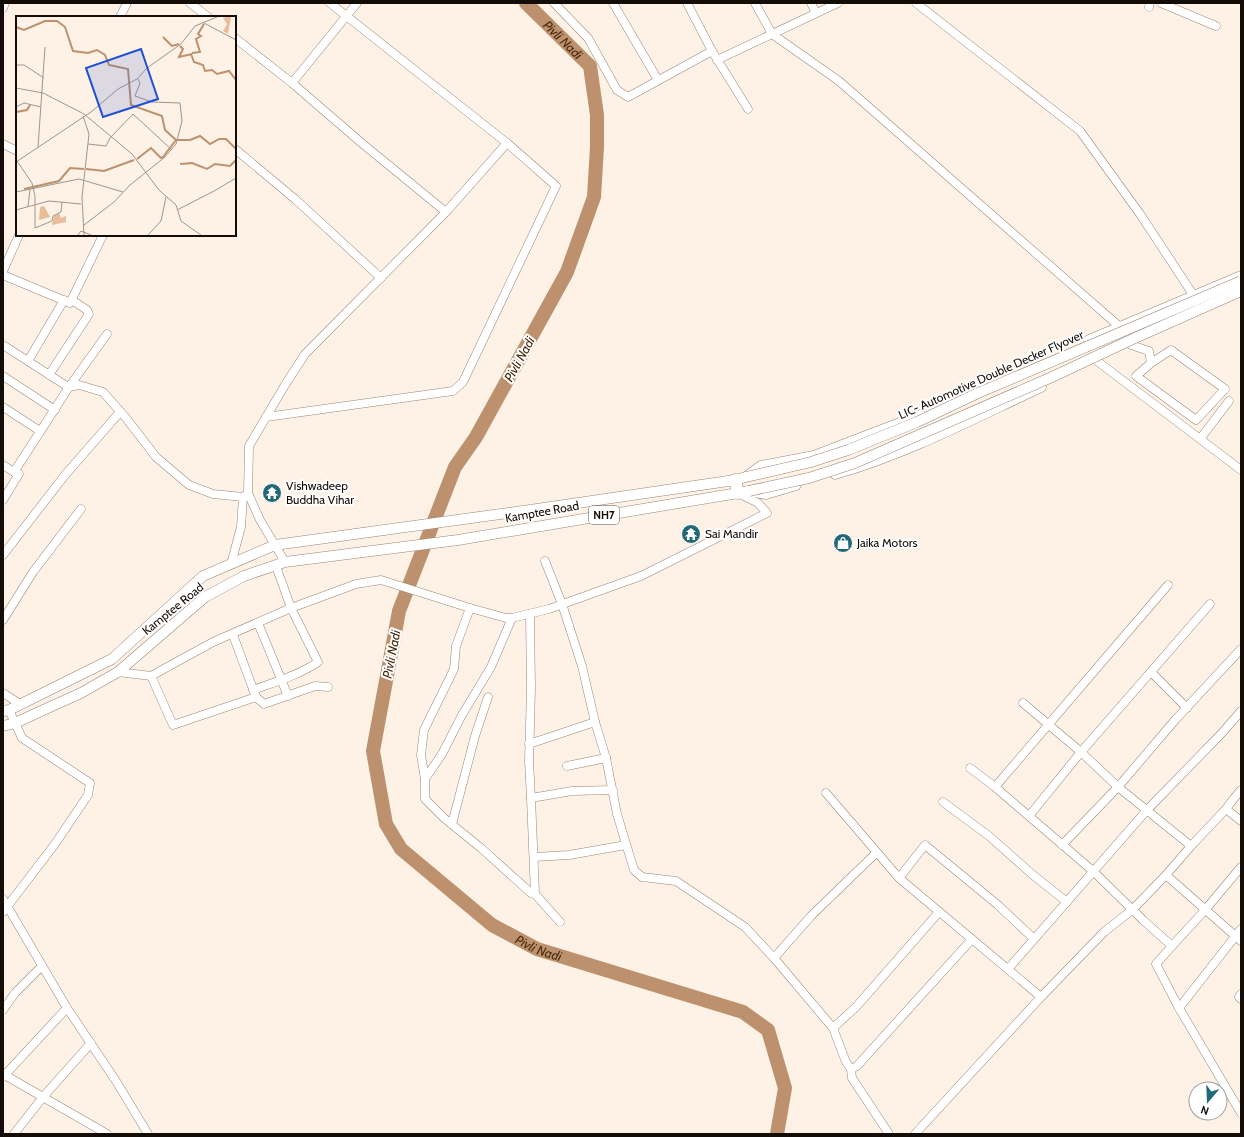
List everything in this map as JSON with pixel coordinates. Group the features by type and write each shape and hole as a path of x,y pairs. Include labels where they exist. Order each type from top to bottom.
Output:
{"highway":[{"path":"740,479 744,492"}],"main road":[{"path":"740,479 761,466 814,456 912,418 1241,276"},
{"name":"LIC- Automotive Double Decker Flyover","path":"6,711 112,659 203,576 275,545 740,479 811,462 848,450 917,422 978,393 1241,281"},
{"path":"744,492 809,478 855,463 1052,377 1241,291"},
{"path":"744,492 766,494 858,468 925,441 1131,345 1241,296"},
{"name":"Kamptee Road","path":"3,726 15,723 81,693 118,672 205,597 244,576 280,564 458,540 744,492"}],"street":[{"path":"3,8 5,3"},
{"path":"120,16 126,3"},
{"path":"190,3 207,16"},
{"path":"266,417 453,391 463,382 556,186 507,143 330,3"},
{"path":"292,82 357,3"},
{"path":"554,3 588,38 617,90 628,97 712,51"},
{"path":"613,3 658,80"},
{"path":"687,3 712,51 748,109"},
{"path":"755,3 772,34 839,81 1120,327 1131,345 1149,350 1151,363"},
{"path":"811,3 816,13"},
{"path":"718,60 838,3"},
{"path":"916,3 1080,131 1140,214 1192,294"},
{"path":"1161,3 1216,26"},
{"path":"236,39 292,82 364,145 446,212"},
{"path":"231,564 241,527 249,446 305,354 446,212 507,143"},
{"path":"3,144 16,150"},
{"path":"236,150 295,199 382,278"},
{"path":"3,271 19,236"},
{"path":"28,361 68,300 102,236"},
{"path":"3,276 68,300 87,310 89,314 49,375"},
{"path":"14,472 40,431 56,410 107,334"},
{"path":"3,345 70,387 79,385 102,392 156,457 189,485 213,494 245,495"},
{"path":"1171,350 1225,389 1196,420 1136,376 1151,363 1171,350"},
{"path":"1097,361 1240,468"},
{"path":"3,376 56,410"},
{"path":"1200,439 1229,401"},
{"path":"3,407 40,431"},
{"path":"3,555 65,475 120,412"},
{"path":"3,465 19,474 3,500"},
{"path":"118,672 151,676 213,642 233,635 291,608 356,584 381,580 470,608 512,618 530,614 641,576 767,513 758,503 744,492"},
{"path":"151,676 173,725 255,693 311,667 318,662 291,608 275,545 245,495"},
{"path":"3,620 6,611 33,572 81,509"},
{"path":"545,561 562,604 582,666 595,722 606,758 617,814 634,870 642,877 676,881 745,927 774,958 833,1028 846,1062 851,1069 852,1078 889,1134"},
{"path":"996,788 1168,585"},
{"path":"1029,816 1081,752 1210,604"},
{"path":"470,608 456,646 454,669 424,730 421,755 425,779 426,799 452,824 531,893 535,894 560,922"},
{"path":"530,614 531,689 529,744 535,894"},
{"path":"425,779 442,754 462,715 490,667 512,618"},
{"path":"258,623 288,696"},
{"path":"233,635 255,693 264,704 315,686 328,687"},
{"path":"1062,845 1118,787 1241,649"},
{"path":"1151,672 1187,708"},
{"path":"3,693 20,704"},
{"path":"452,824 475,736 488,697"},
{"path":"1023,703 1081,752 1118,787 1191,846"},
{"path":"6,711 15,723 22,738 90,784 88,796 55,844 4,906 67,1008 91,1043 148,1134"},
{"path":"1008,969 1147,810 1221,734 1241,711"},
{"path":"529,744 595,722"},
{"path":"567,766 606,758"},
{"path":"970,768 996,788 1093,872 1172,946"},
{"path":"531,798 572,791 613,790"},
{"path":"915,1134 1041,997 1104,932 1132,910 1166,875 1191,846 1226,810 1241,790"},
{"path":"826,793 899,878 1041,997"},
{"path":"943,802 989,836 1033,875 1067,902"},
{"path":"1226,810 1241,821"},
{"path":"534,857 570,855 626,845"},
{"path":"899,878 925,845 998,905 1034,939"},
{"path":"774,958 811,916 876,853"},
{"path":"1241,867 1205,910 1156,964 1179,1008 1241,1112"},
{"path":"1166,875 1238,938"},
{"path":"833,1028 856,1007 939,912"},
{"path":"1179,1008 1238,938 1241,929"},
{"path":"851,1069 857,1066 972,939"},
{"path":"3,1010 16,993 42,966"},
{"path":"1241,994 1239,997 1241,999"},
{"path":"67,1008 4,1075 107,1134"},
{"path":"14,1134 43,1097 91,1043"}],"waterway":[{"name":"Pivli Nadi","path":"526,3 590,66 597,115 594,197 567,272 476,437 455,467 399,611 373,751 386,824 401,849 492,925 537,949 743,1012 768,1030 785,1088 777,1134"}],"railway":[{"path":"1211,297 1241,284"}],"place":[{"name":"Vishwadeep Buddha Vihar","path":"272,493"},
{"name":"Sai Mandir","path":"691,534"},
{"name":"Jaika Motors","path":"843,543"}]}
